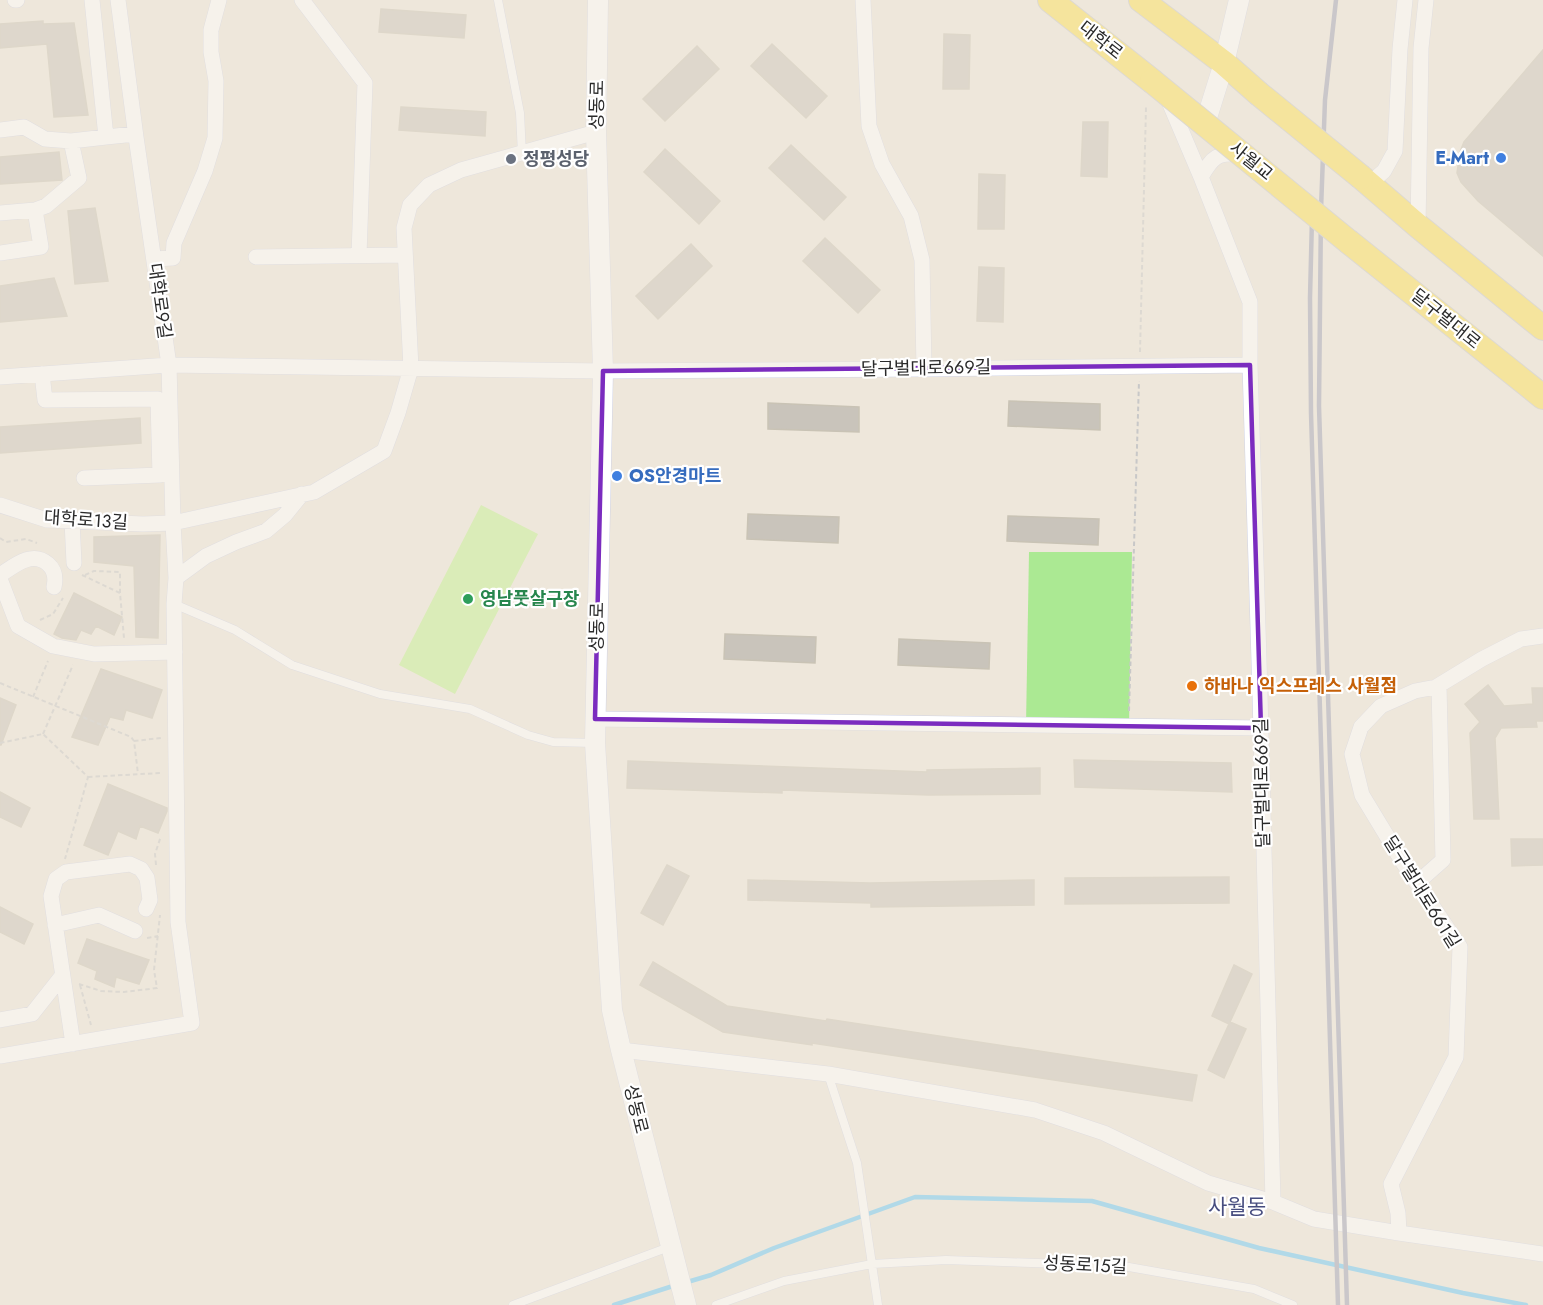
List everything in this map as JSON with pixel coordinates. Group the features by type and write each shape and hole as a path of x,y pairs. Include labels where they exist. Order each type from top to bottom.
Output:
{"main road":[{"name":"대학로","path":"1050,0 1159,86"},
{"path":"1141,0 1224,63 1543,328"},
{"name":"사월교","path":"1159,86 1349,242"},
{"name":"달구벌대로","path":"1349,242 1543,397"}],"street":[{"path":"92,0 106,137"},
{"name":"대학로9길","path":"95,1040 192,1023 178,922 174,604 176,578 169,364 118,0"},
{"path":"154,259 173,258 174,243 205,171 215,138 216,81 211,30 219,0"},
{"path":"302,0 365,83 359,255"},
{"name":"성동로","path":"598,0 596,132 603,371 595,743 612,1010 686,1305"},
{"path":"863,0 869,126 882,164 911,216 922,260 924,369"},
{"path":"1204,123 1224,63 1239,0"},
{"path":"1365,180 1384,171 1395,151 1405,0"},
{"path":"1418,226 1421,48 1426,0"},
{"name":"달구벌대로669길","path":"1159,86 1201,177 1250,302 1273,1202"},
{"path":"0,130 24,127 45,139 71,141 135,134"},
{"name":"대학로13길","path":"0,505 47,520 173,523 314,492 384,451 411,368 404,228 410,205 429,185 461,170 596,132"},
{"path":"0,213 35,210 46,206 79,178 71,141"},
{"path":"1201,177 1210,161 1216,156 1226,153 1242,154"},
{"path":"0,253 41,247 35,210"},
{"path":"256,257 405,255"},
{"name":"달구벌대로669길","path":"0,377 169,364 603,371 1250,365"},
{"path":"42,374 45,400 158,399 159,475 84,477"},
{"path":"176,578 206,556 266,531 285,515 302,494"},
{"path":"72,521 74,567"},
{"path":"54,587 56,579 52,568 45,561 33,557 22,561 0,577 18,626 53,646 94,654 175,652"},
{"name":"달구벌대로661길","path":"1400,1233 1391,1184 1456,1057 1460,947 1402,861 1362,795 1352,754 1361,727 1381,706 1415,692 1439,686 1482,659 1521,639 1543,636"},
{"path":"1417,883 1443,860 1439,686"},
{"path":"595,719 1261,728"},
{"path":"73,1044 51,896 56,879 66,872 130,864 141,869 147,878 150,900 146,909"},
{"path":"55,925 99,915 135,930"},
{"path":"0,1020 32,1014 62,976"},
{"path":"0,1056 95,1040"},
{"path":"621,1050 828,1074 1035,1110 1104,1133 1208,1183 1273,1202 1314,1219 1543,1254"}],"lane":[{"path":"498,0 520,113 522,154"},
{"path":"174,604 235,630 291,665 380,694 470,709 528,735 553,742 595,743"},
{"path":"828,1074 856,1163 878,1305"},
{"path":"513,1305 671,1249"},
{"name":"성동로15길","path":"716,1305 784,1281 873,1264 946,1260 1123,1266 1254,1289 1293,1305"}],"path":[{"path":"1129,726 1146,107"},
{"path":"74,567 84,576 120,593"},
{"path":"84,576 94,571 120,572 126,653"},
{"path":"33,697 50,658 53,660"},
{"path":"43,734 74,664"},
{"path":"0,683 131,736 134,741 138,774"},
{"path":"43,734 88,777 176,772"},
{"path":"0,743 43,734"},
{"path":"134,741 165,737"},
{"path":"61,876 88,777"},
{"path":"62,976 100,991 124,992 157,988"},
{"path":"80,985 95,1040"}],"highlighted area":[{"path":"1250,365 1261,728 595,719 603,371"}],"green space":[{"name":"영남풋살구장","path":"481,505 538,534 455,694 399,665"},
{"path":"1029,552 1132,552 1129,726 1026,725"}],"building":[{"path":"381,9 466,15 464,38 379,32"},
{"path":"43,21 43,24 74,23 88,115 54,117 47,44 0,48 0,24"},
{"path":"944,34 970,35 969,89 943,89"},
{"path":"772,44 827,96 806,118 751,66"},
{"path":"697,46 719,69 665,121 643,99"},
{"name":"E-Mart","path":"1543,50 1543,256 1478,201 1461,182 1457,173 1464,142"},
{"path":"401,107 486,112 485,136 399,130"},
{"path":"1083,122 1108,122 1107,177 1081,176"},
{"path":"791,145 846,197 824,220 769,168"},
{"path":"665,149 720,201 699,224 644,172"},
{"path":"59,152 62,180 0,184 0,157"},
{"path":"979,174 1005,175 1004,229 978,229"},
{"path":"95,208 108,281 75,284 68,211"},
{"path":"825,238 880,290 858,313 803,261"},
{"path":"691,244 712,266 658,319 636,296"},
{"path":"979,267 1004,268 1003,322 977,321"},
{"path":"54,278 67,316 0,322 0,286"},
{"path":"1009,401 1100,404 1100,430 1008,426"},
{"path":"768,403 859,407 859,432 768,429"},
{"path":"140,418 141,443 0,453 0,427"},
{"path":"748,514 839,517 838,543 747,539"},
{"path":"1008,516 1099,519 1098,545 1007,541"},
{"path":"160,535 158,638 136,637 134,566 94,562 94,537"},
{"path":"74,593 122,617 114,635 96,626 91,634 81,630 76,640 54,634"},
{"path":"725,634 816,637 815,663 724,659"},
{"path":"899,639 990,643 989,669 898,665"},
{"path":"101,669 162,690 152,718 126,710 123,720 110,717 98,745 72,737"},
{"path":"1488,685 1504,706 1533,704 1532,688 1543,688 1543,721 1536,721 1537,727 1501,728 1495,738 1499,819 1474,819 1470,733 1480,722 1465,704"},
{"path":"0,698 16,705 1,745 0,745"},
{"path":"1074,760 1231,763 1232,792 1075,787"},
{"path":"628,761 927,772 927,770 1040,768 1040,794 929,795 782,790 782,793 627,788"},
{"path":"108,784 167,808 167,811 158,833 140,826 136,839 118,831 108,855 84,845"},
{"path":"0,792 30,808 21,827 0,817"},
{"path":"1511,839 1543,839 1543,865 1512,866"},
{"path":"667,865 689,876 663,925 641,913"},
{"path":"1229,877 1229,903 1065,904 1065,878"},
{"path":"748,880 870,883 1034,880 1034,905 871,907 871,903 748,900"},
{"path":"0,907 33,924 24,944 0,932"},
{"path":"87,939 149,960 139,984 116,977 114,987 95,979 97,971 78,963"},
{"path":"653,962 727,1006 1197,1075 1192,1101 812,1043 812,1045 723,1032 640,985"},
{"path":"1234,965 1252,974 1230,1022 1246,1029 1224,1078 1208,1070 1229,1024 1212,1016"}],"waterway":[{"path":"684,1283 711,1275 774,1248 915,1197 1092,1201 1259,1248 1526,1305"},
{"path":"614,1305 676,1285"}],"railway":[{"path":"1336,0 1325,100 1321,210 1319,406 1347,1305"},
{"path":"1312,218 1311,413 1338,1305"}],"place":[{"name":"E-Mart","path":"1501,158"},
{"name":"정평성당","path":"511,159"},
{"name":"OS안경마트","path":"617,476"},
{"name":"영남풋살구장","path":"468,599"},
{"name":"하바나 익스프레스 사월점","path":"1192,686"}],"district":[{"name":"사월동","path":"1237,1207"}]}
